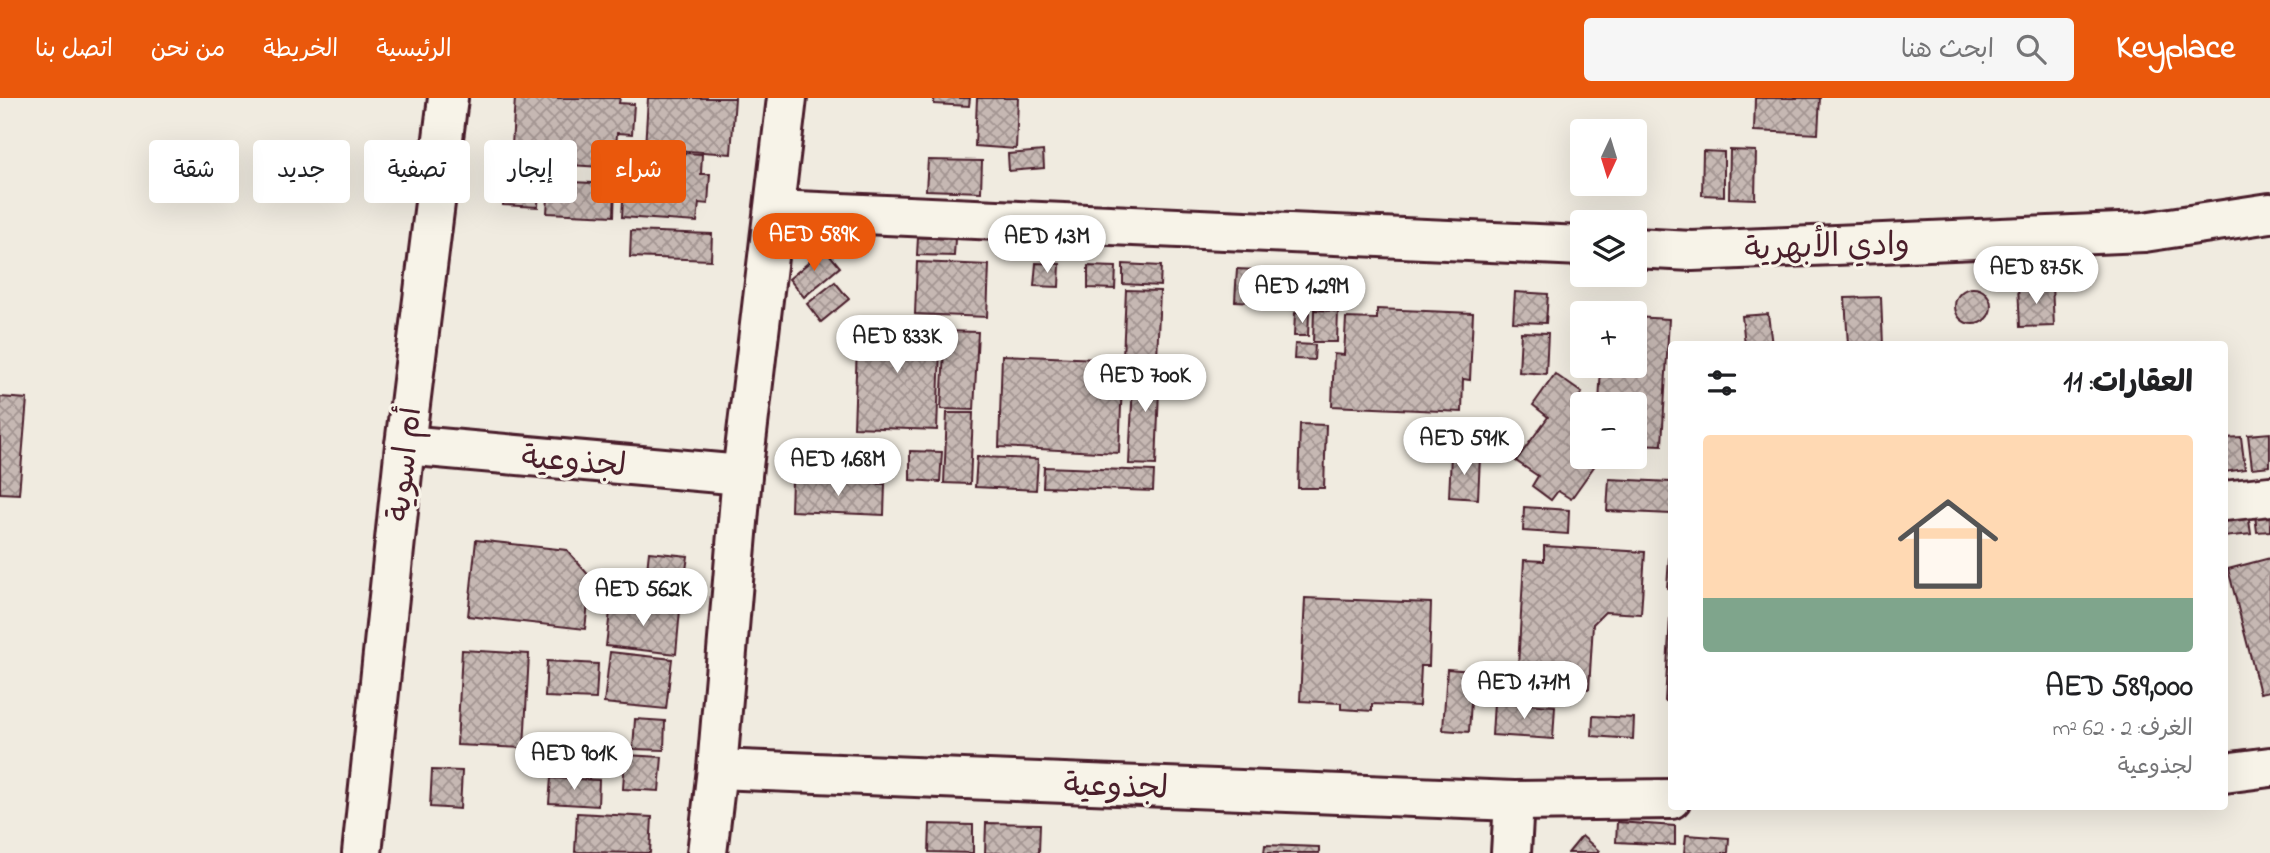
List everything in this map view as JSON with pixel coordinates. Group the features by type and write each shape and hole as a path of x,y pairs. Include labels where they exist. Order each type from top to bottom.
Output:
{"street":[{"name":"أم اسوية","path":"360,846 405,445 448,98"},
{"path":"707,853 743,475 786,98"},
{"path":"774,210 1570,245"},
{"name":"وادي الأبهرية","path":"1647,249 1692,251 2144,232 2270,213"},
{"name":"لجذوعية","path":"405,445 743,475"},
{"path":"2228,500 2270,496"},
{"path":"2228,772 2270,767"},
{"name":"لجذوعية","path":"717,769 1514,801 1668,799"},
{"path":"1511,853 1514,801"}],"building":[{"path":"515,98 620,98 619,103 634,104 632,134 617,133 617,140 591,140 591,166 577,165 577,140 512,140"},
{"path":"648,98 735,98 731,154 686,151 686,140 645,140"},
{"path":"934,98 970,98 969,106 934,104"},
{"path":"977,98 1018,98 1016,149 975,146"},
{"path":"1755,98 1820,98 1818,134 1754,131"},
{"path":"1730,150 1756,151 1755,199 1729,198"},
{"path":"1043,151 1044,168 1009,171 1008,154"},
{"path":"1703,151 1724,152 1724,196 1702,195"},
{"path":"686,153 702,154 701,174 710,174 708,204 699,203 697,222 622,217 623,203 686,203"},
{"path":"928,160 982,161 981,192 926,190"},
{"path":"577,182 591,183 591,203 614,203 614,216 547,213 548,203 577,203"},
{"path":"503,203 538,203 538,207"},
{"path":"631,231 712,234 711,260 630,257"},
{"path":"918,237 955,239 954,256 917,255"},
{"path":"825,249 840,267 804,297 789,279"},
{"path":"917,262 989,265 987,317 915,314"},
{"path":"1036,263 1060,264 1059,287 1034,286"},
{"path":"1123,264 1161,266 1160,286 1123,284"},
{"path":"1088,266 1116,267 1115,289 1088,288"},
{"path":"1237,269 1257,270 1256,302 1235,301"},
{"path":"1262,276 1283,277 1282,303 1261,302"},
{"path":"1287,278 1309,279 1308,309 1286,308"},
{"path":"1316,278 1353,279 1352,312 1314,310"},
{"path":"835,282 849,299 821,322 807,304"},
{"path":"2052,285 2054,326 2020,327 2018,286"},
{"path":"1973,288 1986,293 1991,306 1986,319 1973,324 1960,319 1955,306 1960,293"},
{"path":"1126,290 1160,291 1157,358 1123,357"},
{"path":"1515,292 1548,294 1546,323 1513,322"},
{"path":"1881,297 1883,341 1848,341 1845,298"},
{"path":"1377,309 1473,313 1470,380 1463,379 1462,412 1332,406 1334,354 1344,355 1346,318 1377,319"},
{"path":"1314,310 1338,311 1337,342 1313,342"},
{"path":"1295,313 1309,313 1308,336 1294,336"},
{"path":"1768,314 1771,341 1745,341 1742,316"},
{"path":"1647,318 1669,319 1662,445 1647,444 1647,392 1600,392 1600,378 1647,378"},
{"path":"858,320 941,323 937,430 854,427"},
{"path":"945,331 978,332 974,410 941,409"},
{"path":"1521,332 1548,333 1546,374 1519,372"},
{"path":"1295,344 1315,345 1314,360 1294,359"},
{"path":"1002,355 1123,360 1119,453 999,447"},
{"path":"1134,363 1160,364 1156,465 1129,464"},
{"path":"1555,374 1581,392 1570,392 1570,469 1592,469 1571,499 1558,491 1551,500 1532,486 1538,476 1516,461 1548,417 1533,405"},
{"path":"0,397 27,399 19,494 0,493"},
{"path":"947,413 973,413 970,484 944,483"},
{"path":"1300,424 1326,425 1324,488 1298,488"},
{"path":"2270,433 2270,466 2252,468 2248,435"},
{"path":"2241,437 2245,469 2228,471 2228,438"},
{"path":"853,444 879,445 877,475 851,473"},
{"path":"910,451 942,452 940,482 910,480"},
{"path":"1451,455 1480,457 1478,499 1449,497"},
{"path":"977,457 1038,459 1036,490 975,487"},
{"path":"1044,467 1154,471 1153,491 1043,487"},
{"path":"1609,479 1668,482 1668,514 1607,511"},
{"path":"792,480 885,484 884,515 791,511"},
{"path":"2247,506 2251,534 2228,537 2228,508"},
{"path":"2270,506 2270,531 2257,532 2254,507"},
{"path":"1524,507 1569,510 1568,534 1523,531"},
{"path":"476,540 567,550 591,578 585,629 468,616"},
{"path":"1544,546 1645,552 1641,614 1605,612 1593,624 1589,689 1517,685 1524,560 1544,561"},
{"path":"649,552 688,556 683,592 645,588"},
{"path":"2270,558 2270,691 2260,693 2228,569"},
{"path":"1305,598 1431,603 1429,666 1421,666 1419,706 1372,704 1372,711 1341,709 1341,703 1300,701"},
{"path":"611,603 680,610 676,654 606,646"},
{"path":"462,650 529,654 524,748 457,745"},
{"path":"1668,651 1668,702 1665,701"},
{"path":"610,652 672,659 666,709 604,703"},
{"path":"547,661 598,664 596,699 545,697"},
{"path":"1447,669 1473,671 1469,732 1443,730"},
{"path":"1494,702 1555,706 1553,739 1492,735"},
{"path":"1593,716 1634,718 1633,739 1592,736"},
{"path":"635,719 665,721 664,750 633,749"},
{"path":"625,755 662,757 659,791 623,789"},
{"path":"432,770 462,771 460,809 430,807"},
{"path":"551,778 599,780 598,806 549,803"},
{"path":"577,813 652,817 650,853 575,852"},
{"path":"1617,822 1675,826 1675,845 1616,842"},
{"path":"986,823 1040,824 1039,853 985,853"},
{"path":"930,824 973,825 973,853 929,852"},
{"path":"1686,835 1729,838 1728,853 1684,853"},
{"path":"1582,836 1599,851 1598,853 1568,853"},
{"path":"1265,845 1319,847 1319,853 1264,853"}]}
